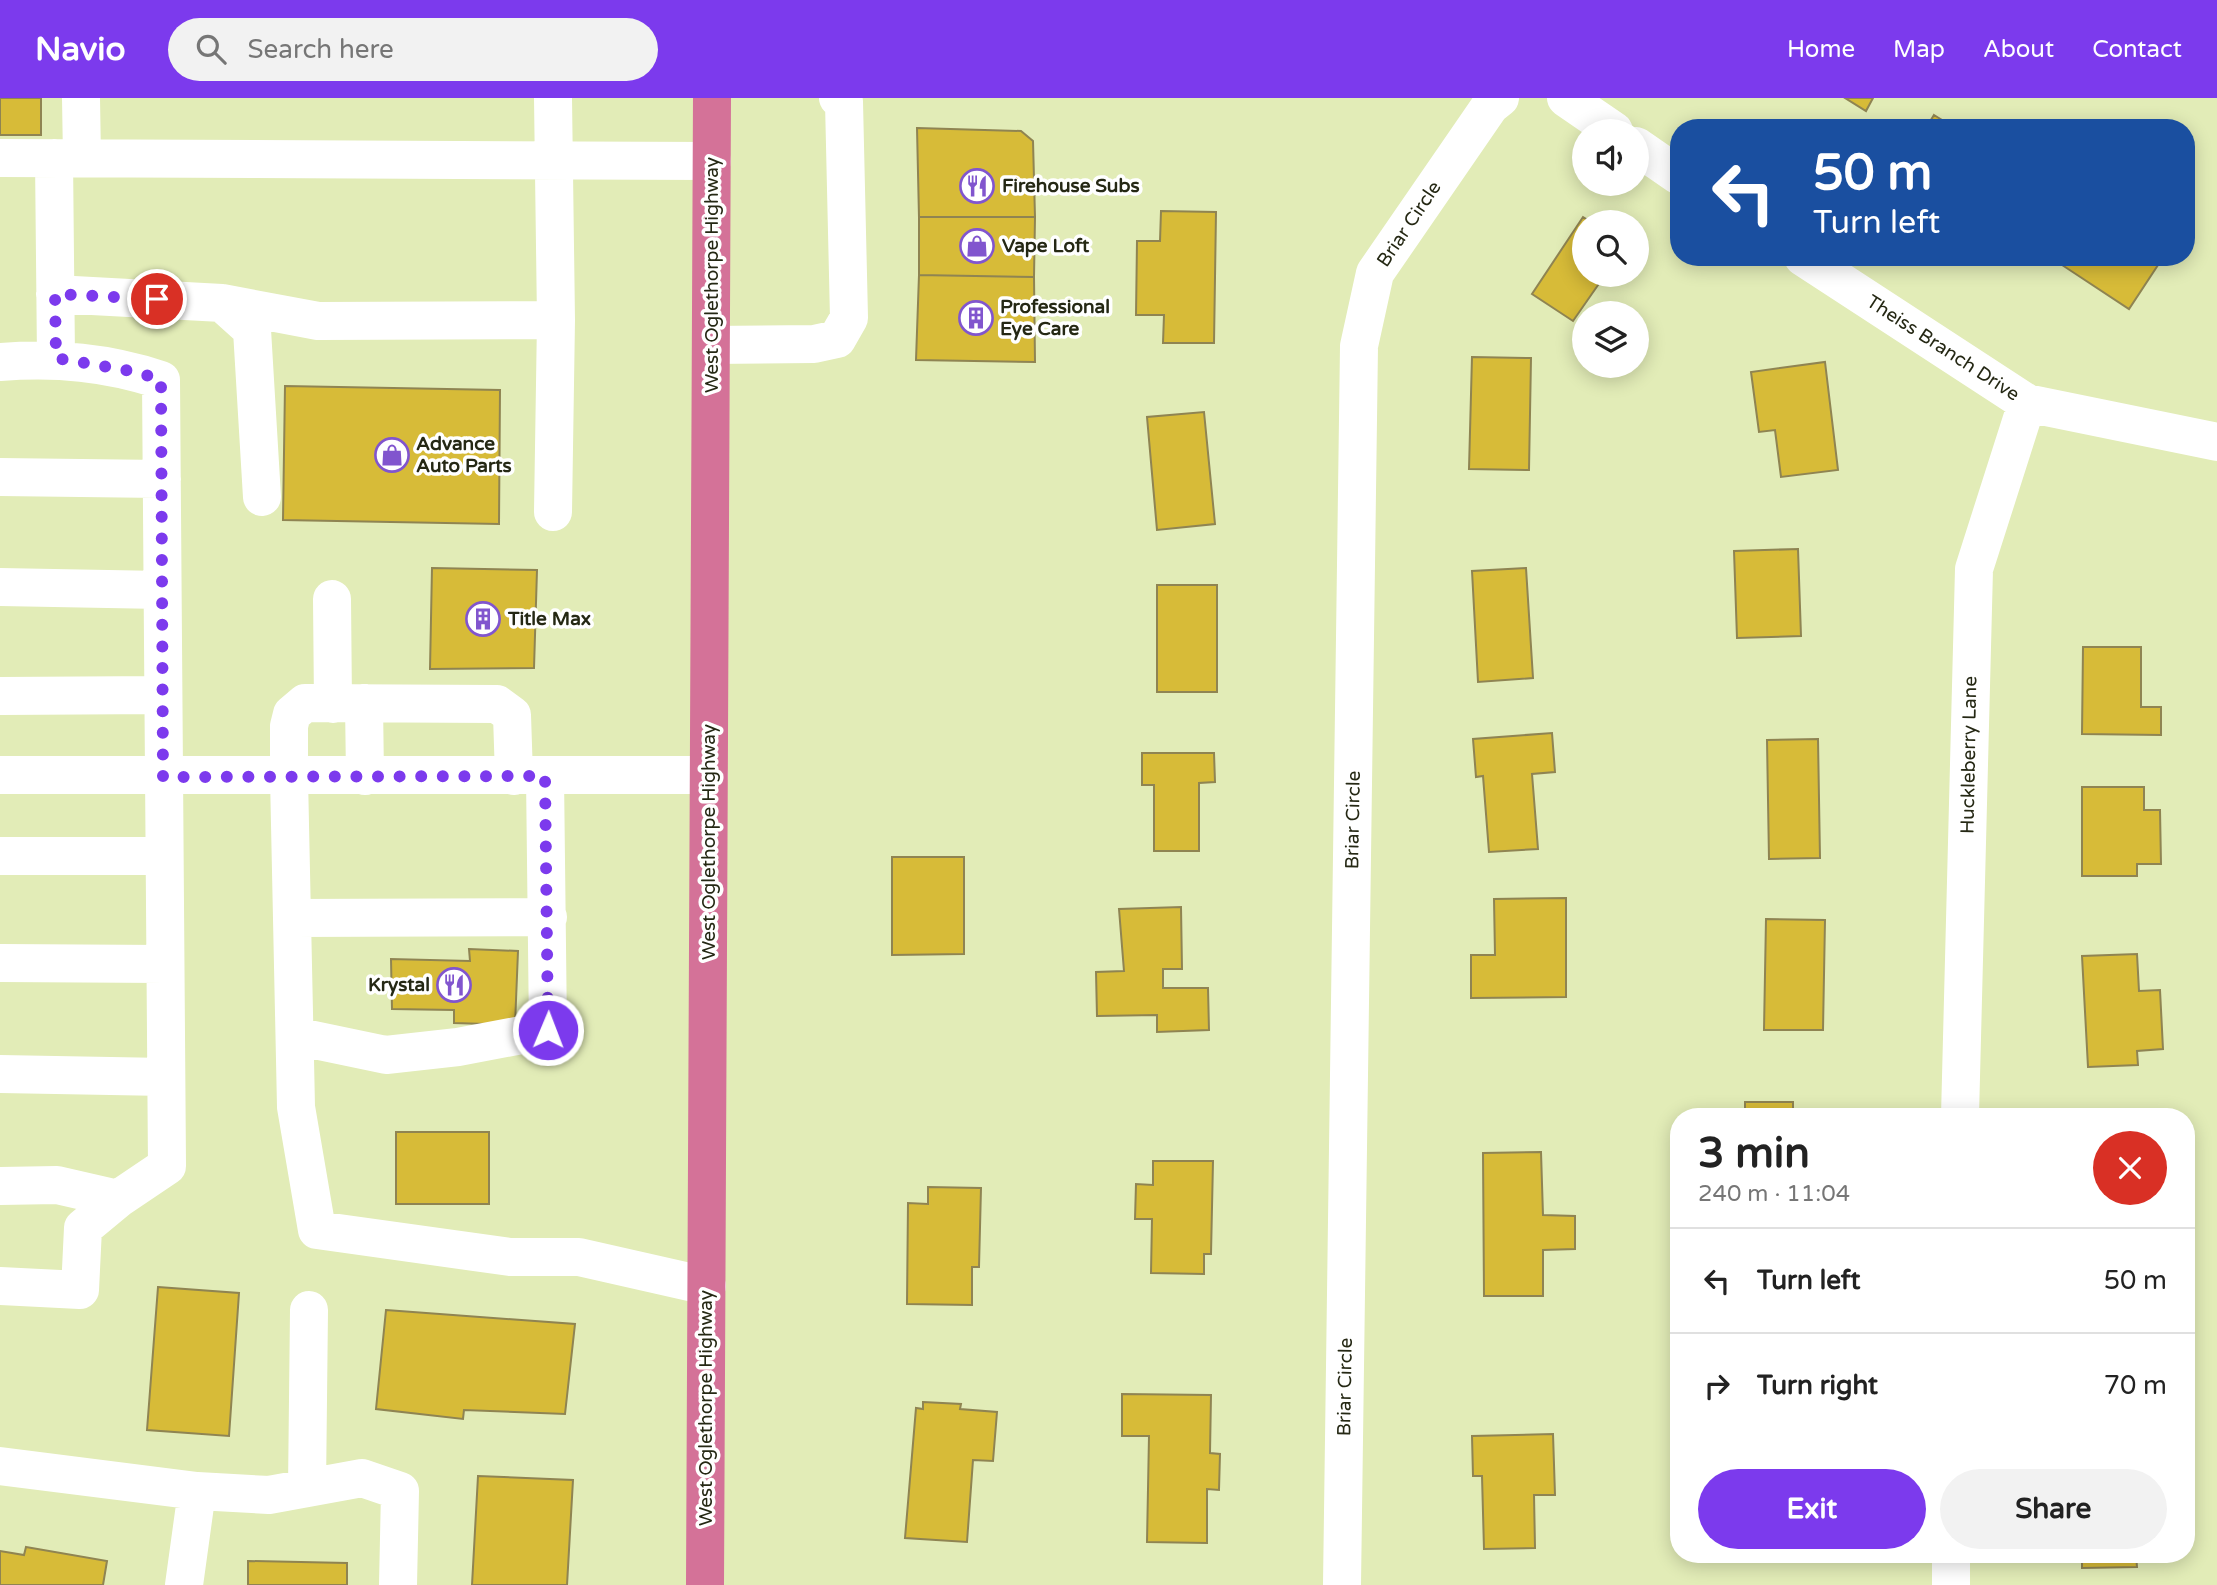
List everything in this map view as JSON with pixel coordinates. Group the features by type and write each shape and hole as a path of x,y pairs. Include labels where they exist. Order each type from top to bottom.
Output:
{"highway":[{"name":"West Oglethorpe Highway","path":"705,1585 712,98"}],"street":[{"path":"56,358 55,294 68,158 81,98"},
{"path":"553,98 556,320 553,512"},
{"path":"711,345 814,344 837,339 849,318 844,102 838,98"},
{"name":"Briar Circle","path":"1342,1585 1359,346 1375,273 1489,106 1500,98"},
{"path":"1566,98 1597,119"},
{"path":"1649,155 1670,169"},
{"path":"0,158 712,161"},
{"name":"Theiss Branch Drive","path":"1816,266 2027,403 2217,442"},
{"path":"55,294 222,303 318,321 556,320"},
{"path":"222,303 252,330 262,497"},
{"path":"0,362 56,358 136,372 161,380 167,1166 118,1199 83,1228 80,1290 0,1286"},
{"name":"Huckleberry Lane","path":"1960,1108 1974,569 2027,403"},
{"path":"0,477 162,479"},
{"path":"0,587 162,590"},
{"path":"332,598 348,704 365,776"},
{"path":"0,696 162,695"},
{"path":"295,1036 386,1055 548,1030 548,917 530,776 515,733 512,715 506,709 497,705 305,703 292,714 289,726 289,777 296,1107 317,1230 510,1257 579,1257 707,1286"},
{"path":"0,775 709,775"},
{"path":"0,856 164,856"},
{"path":"292,918 548,917"},
{"path":"0,963 165,964"},
{"path":"0,1074 166,1077"},
{"path":"0,1186 57,1185 118,1199"},
{"path":"307,1488 309,1310"},
{"path":"0,1466 197,1491 269,1495 362,1478 400,1491 398,1585"},
{"path":"184,1585 197,1491"},
{"path":"1951,1563 1951,1585"}],"building":[{"path":"0,98 41,98 41,135 0,135"},
{"path":"1845,98 1873,98 1866,111"},
{"name":"Firehouse Subs","path":"917,128 1021,131 1033,141 1035,217 919,217"},
{"path":"1161,211 1216,212 1214,343 1163,343 1164,315 1136,315 1137,241 1160,241"},
{"name":"Vape Loft","path":"919,217 1035,217 1034,277 919,275"},
{"path":"1572,234 1572,287 1597,287 1587,301 1572,301 1572,320 1532,294"},
{"path":"2064,266 2157,266 2129,309"},
{"name":"Professional Eye Care","path":"919,275 1034,277 1035,362 916,360"},
{"path":"1472,357 1531,358 1529,470 1469,469"},
{"path":"1825,362 1838,470 1781,477 1775,430 1759,432 1751,372"},
{"name":"Advance Auto Parts","path":"285,386 500,390 499,524 283,520"},
{"path":"1204,412 1215,524 1157,530 1147,417"},
{"path":"1798,549 1801,636 1737,638 1734,551"},
{"name":"Title Max","path":"432,568 537,570 534,668 430,669"},
{"path":"1526,568 1533,678 1478,682 1472,571"},
{"path":"1157,585 1217,585 1217,692 1157,692"},
{"path":"2083,647 2141,647 2141,707 2161,707 2161,735 2082,734"},
{"path":"1552,733 1555,772 1532,774 1538,849 1489,852 1483,776 1476,777 1473,739"},
{"path":"1818,739 1820,858 1769,859 1767,740"},
{"path":"1142,753 1214,753 1215,782 1199,783 1199,851 1154,851 1154,785 1142,785"},
{"path":"2082,787 2144,787 2144,810 2160,810 2161,864 2137,864 2137,876 2082,876"},
{"path":"892,857 964,857 964,954 892,955"},
{"path":"1566,898 1566,997 1471,998 1471,955 1495,955 1494,899"},
{"path":"1181,907 1182,969 1163,969 1163,988 1208,988 1209,1030 1157,1032 1157,1015 1097,1016 1096,972 1124,971 1119,909"},
{"path":"1766,919 1825,920 1823,1030 1764,1030"},
{"name":"Krystal","path":"469,949 518,951 515,1025 454,1023 454,1010 392,1009 391,959 470,961"},
{"path":"2137,954 2139,991 2160,990 2163,1049 2137,1051 2138,1065 2088,1067 2082,956"},
{"path":"1745,1102 1793,1102 1793,1108 1745,1108"},
{"path":"396,1132 489,1132 489,1204 396,1204"},
{"path":"1541,1152 1543,1215 1575,1216 1575,1249 1543,1250 1543,1296 1484,1296 1483,1153"},
{"path":"1153,1161 1213,1161 1211,1254 1204,1254 1204,1274 1151,1273 1152,1219 1135,1219 1136,1184 1153,1185"},
{"path":"928,1187 981,1188 979,1267 972,1267 972,1305 907,1304 908,1203 928,1204"},
{"path":"158,1287 239,1293 229,1436 147,1430"},
{"path":"386,1310 575,1324 565,1414 464,1410 463,1419 376,1409"},
{"path":"1122,1394 1211,1395 1210,1453 1220,1454 1219,1490 1207,1489 1207,1543 1147,1542 1149,1436 1122,1436"},
{"path":"923,1402 961,1404 960,1409 997,1412 993,1461 973,1460 967,1542 905,1538 916,1408 923,1409"},
{"path":"1553,1434 1555,1495 1534,1495 1535,1548 1484,1549 1482,1476 1473,1476 1472,1436"},
{"path":"478,1476 573,1480 567,1585 472,1585"},
{"path":"26,1547 107,1561 103,1585 0,1585 0,1551 24,1555"},
{"path":"248,1561 347,1563 347,1585 248,1585"},
{"path":"2082,1563 2137,1563 2137,1567 2082,1568"}],"place":[{"name":"Firehouse Subs","path":"977,186"},
{"name":"Vape Loft","path":"977,246"},
{"name":"Professional Eye Care","path":"976,318"},
{"name":"Advance Auto Parts","path":"392,455"},
{"name":"Title Max","path":"483,619"},
{"name":"Krystal","path":"454,985"}],"route":[{"path":"157,299 55,294 56,358 136,372 161,380 163,777 545,776 548,1030"}]}
